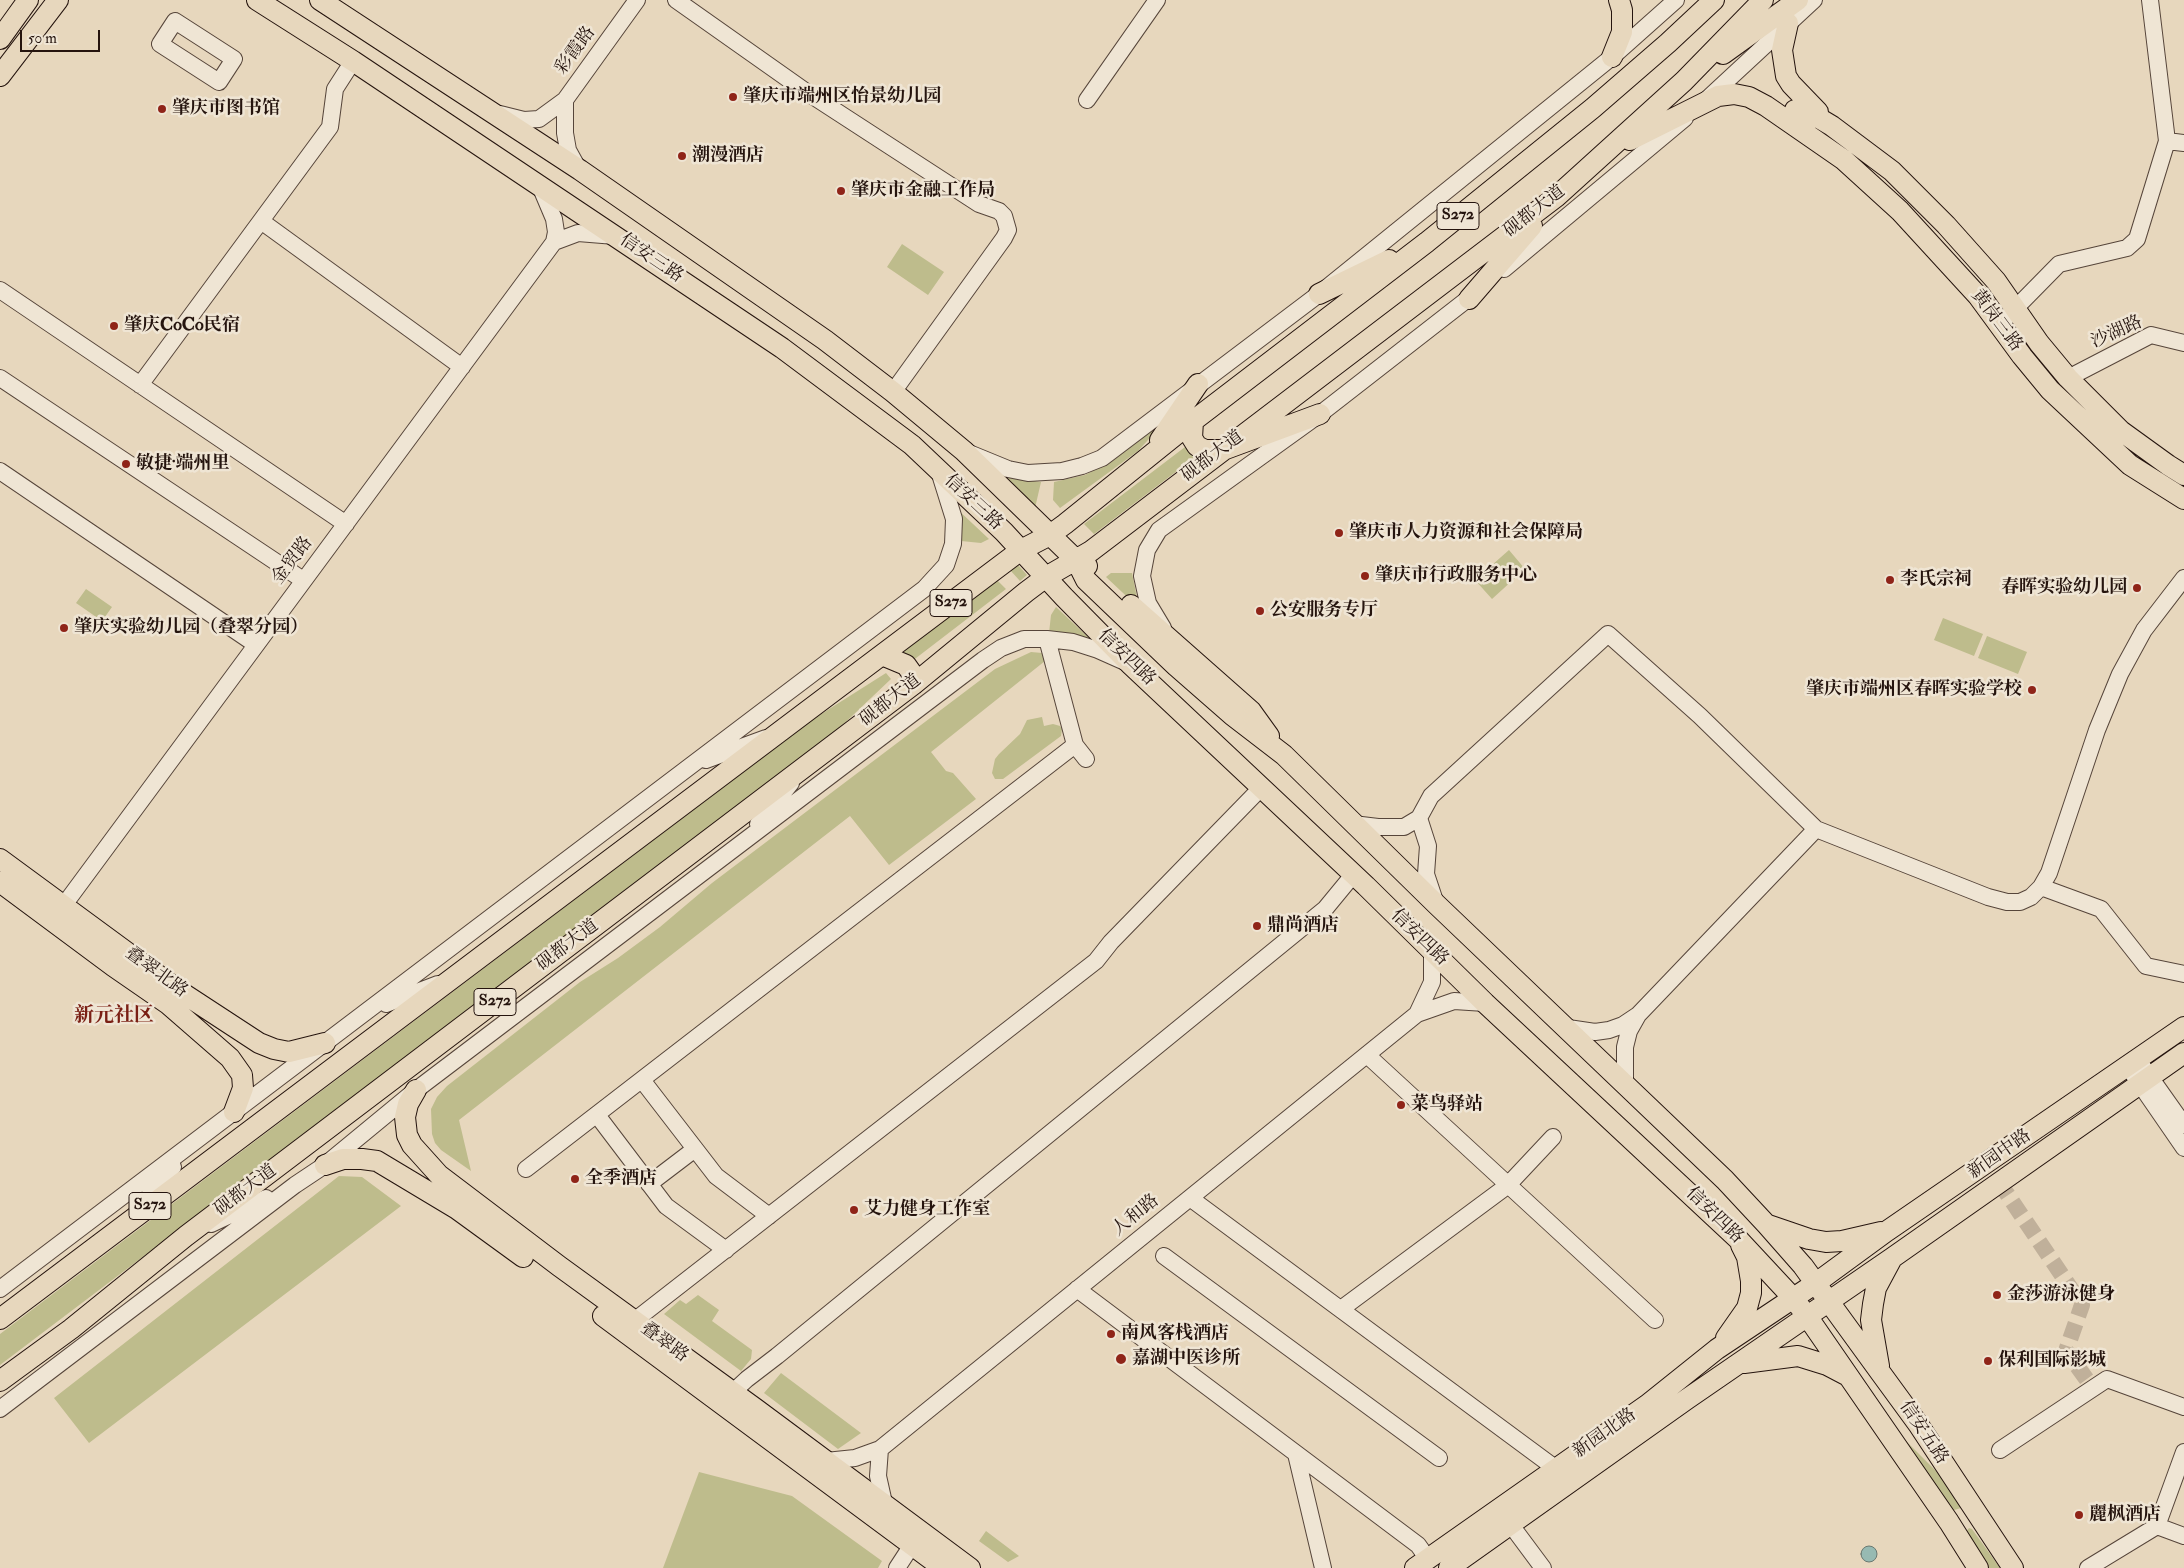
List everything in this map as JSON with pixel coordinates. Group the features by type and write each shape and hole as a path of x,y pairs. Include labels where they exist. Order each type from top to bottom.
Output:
{"main road":[{"path":"0,39 28,0"},
{"path":"0,76 58,0"},
{"name":"信安三路","path":"257,0 353,60 782,348 912,445 1004,532 1046,577"},
{"name":"信安三路","path":"320,0 580,170 825,340 894,392 964,451 1076,560"},
{"path":"1612,57 1622,32 1622,10 1619,0"},
{"name":"S272","path":"0,1319 1020,550 1050,535 1193,421 1427,242 1593,108 1714,0"},
{"name":"砚都大道","path":"0,1381 71,1329 186,1236 914,684 1046,577 1076,560 1556,198 1684,81 1762,0"},
{"path":"1684,81 1798,0"},
{"path":"1788,23 1782,50 1786,76 1800,94 1832,126"},
{"path":"1606,152 1704,102 1718,96 1734,94 1748,97 1766,106 1812,138"},
{"path":"1812,138 1794,118 1795,110 1802,108 1832,126"},
{"name":"黄岗三路","path":"1832,126 1892,171 1946,225 1996,281 2039,343 2068,378 2121,431 2184,475"},
{"name":"黄岗三路","path":"1812,138 1844,160 1900,211 1978,296 2050,390 2130,465 2184,498"},
{"path":"1469,299 1556,198"},
{"path":"1319,294 1427,242"},
{"path":"1145,461 1198,384"},
{"path":"1193,421 1192,438 1197,446 1204,450 1223,450 1320,414"},
{"path":"912,445 931,423"},
{"path":"1076,560 1097,572 1146,619 1168,636 1251,711 1284,755"},
{"name":"信安四路","path":"1076,560 1086,580 1176,666 1232,715 1284,755 1436,904 1725,1180 1803,1266 1828,1301"},
{"name":"信安四路","path":"1046,577 1131,665 1260,789 1432,950 1485,1003 1739,1240 1793,1298 1807,1316"},
{"path":"882,655 906,665 911,672 914,684"},
{"path":"1156,687 1176,666"},
{"name":"叠翠北路","path":"0,859 229,1025 274,1049 289,1052 325,1043"},
{"name":"叠翠北路","path":"0,882 168,1004 210,1038 230,1058 242,1074 241,1096 234,1112"},
{"path":"210,1038 224,1039 230,1033 229,1025"},
{"name":"新园中路","path":"1793,1298 1887,1231 2184,1027"},
{"name":"新园中路","path":"1807,1316 2184,1053"},
{"name":"叠翠路","path":"416,1090 408,1104 405,1117 406,1135 412,1145 440,1175 471,1201 970,1568"},
{"path":"1671,1175 1688,1169 1696,1154"},
{"name":"叠翠路","path":"325,1165 343,1159 377,1161 457,1209 942,1568"},
{"path":"420,1188 420,1180 424,1173 431,1170 440,1175"},
{"path":"1766,1224 1809,1239 1826,1242 1842,1241 1887,1231"},
{"path":"1716,1349 1741,1318 1747,1308 1751,1293 1747,1257 1739,1240"},
{"path":"1880,1372 1871,1320 1876,1288 1892,1258"},
{"name":"新园北路","path":"1422,1563 1647,1405 1716,1349 1793,1298"},
{"name":"信安五路","path":"1828,1301 1918,1424 2013,1568"},
{"name":"新园北路","path":"1449,1568 1807,1316"},
{"name":"信安五路","path":"1807,1316 1949,1522 1978,1568"},
{"path":"1739,1363 1798,1356 1827,1366 1851,1378"},
{"path":"1675,1381 1685,1389 1687,1399"},
{"path":"1957,1536 1965,1522 1982,1522"}],"street":[{"name":"彩霞路","path":"566,100 637,0"},
{"path":"676,0 805,91 979,204 999,211 1004,216 1008,230 1004,238 894,392"},
{"path":"1087,100 1157,0"},
{"path":"964,451 1008,469 1028,472 1050,473 1082,466 1102,458 1319,294 1612,57 1676,0"},
{"path":"1168,636 1148,603 1143,588 1146,550 1159,530 1320,414 1350,388 1469,299 1704,102 1814,0"},
{"path":"1999,325 2059,264 2127,248 2137,239 2167,140 2150,0"},
{"path":"140,385 330,127 334,90 353,60"},
{"path":"488,111 524,120 539,119 566,100"},
{"path":"566,100 564,133 568,150 580,170"},
{"path":"2167,140 2184,144"},
{"path":"540,186 554,219 556,232 554,242"},
{"path":"261,221 462,367"},
{"path":"554,242 578,233 617,236"},
{"name":"金贸路","path":"64,905 255,644 554,242"},
{"path":"0,290 346,524"},
{"name":"沙湖路","path":"2068,378 2151,335 2184,343"},
{"path":"0,378 303,580"},
{"path":"0,471 255,644"},
{"path":"0,1289 191,1146 936,578 946,565 953,544 954,519 939,471"},
{"path":"1353,824 1378,827 1404,827 1419,818 1432,796 1608,634 1700,716 1816,829 1988,897 2006,902 2020,902 2031,897 2042,887 2049,874 2097,730 2120,674 2144,630 2184,578"},
{"name":"砚都大道","path":"0,1408 295,1185 325,1165 416,1090 955,680 1001,648 1024,639 1073,642 1098,650 1131,665"},
{"path":"1047,639 1075,745 1086,759"},
{"path":"854,730 955,680"},
{"path":"689,766 779,733"},
{"path":"526,1169 1075,745"},
{"path":"740,845 804,768"},
{"path":"634,1321 1096,961 1111,942 1260,789"},
{"path":"1419,818 1428,846 1426,874 1436,904"},
{"path":"1568,1028 1586,1032 1609,1030 1623,1025 1638,1015 1816,829"},
{"path":"733,1392 746,1379 777,1356 1325,909 1353,875"},
{"path":"2042,887 2100,909 2146,966 2184,974"},
{"path":"1417,1014 1432,982 1432,950"},
{"path":"368,1011 454,978"},
{"path":"1417,1014 1454,1001 1485,1003"},
{"name":"人和路","path":"826,1462 855,1458 880,1449 1417,1014"},
{"path":"1625,1085 1626,1047 1630,1031 1638,1015"},
{"path":"1367,1055 1507,1186 1655,1320"},
{"path":"2133,1063 2184,1148"},
{"path":"642,1080 716,1176 769,1216"},
{"path":"2145,1081 2184,1125"},
{"path":"597,1115 666,1206 726,1250"},
{"path":"1341,1309 1507,1186 1553,1137"},
{"path":"126,1224 191,1146"},
{"path":"649,1184 695,1148"},
{"path":"186,1236 295,1185"},
{"path":"1190,1198 1556,1468"},
{"path":"1164,1256 1439,1458"},
{"path":"1077,1289 1418,1545 1422,1563"},
{"path":"0,1408 71,1329"},
{"path":"2000,1450 2107,1379 2184,1407"},
{"path":"880,1449 878,1476 884,1503"},
{"path":"2088,1568 2157,1526 2184,1452"},
{"path":"1296,1454 1323,1568"},
{"path":"1511,1525 1543,1568"},
{"path":"2157,1526 2184,1536"},
{"path":"897,1568 912,1545"}],"shaded area":[{"path":"902,244 944,272 928,295 887,267"},
{"path":"1165,419 1138,451 1060,508 1053,500 1054,482 1085,475 1104,465"},
{"path":"1185,447 1194,458 1094,534 1084,524"},
{"path":"1000,476 1041,482 1035,508"},
{"path":"956,508 989,539 981,543 961,541"},
{"path":"1509,550 1525,569 1492,599 1475,580"},
{"path":"1018,565 1027,575 1020,581 1010,570"},
{"path":"1111,573 1132,573 1139,608 1106,577"},
{"path":"996,579 1006,589 907,665 897,654"},
{"path":"86,589 112,607 102,621 76,603"},
{"path":"1056,607 1089,638 1088,640 1049,633 1051,615"},
{"path":"1943,618 1983,634 1974,656 1934,640"},
{"path":"1987,636 2027,652 2018,674 1978,658"},
{"path":"1031,652 1042,653 1050,657 931,752 946,771 953,773 976,799 889,865 850,816 459,1120 471,1171 441,1150 435,1143 432,1134 431,1109 437,1097 447,1086 580,982 618,958 660,927 712,883 995,669"},
{"path":"886,673 891,679 832,735 0,1365 0,1334 815,718"},
{"path":"1042,717 1044,726 1053,724 1060,726 1062,729 1061,736 1003,779 995,779 992,773 995,759 1020,734 1027,720"},
{"path":"339,1176 362,1177 401,1206 89,1443 54,1398"},
{"path":"698,1295 719,1310 712,1321 752,1350 751,1359 741,1371 664,1314 680,1300 686,1304"},
{"path":"781,1373 861,1433 838,1449 764,1393"},
{"path":"1905,1440 1949,1484 1962,1504 1961,1508 1951,1511"},
{"path":"699,1472 792,1496 882,1561 878,1568 663,1568"},
{"path":"1969,1528 1972,1529 2000,1568 1987,1568 1965,1533"},
{"path":"986,1531 1019,1556 1008,1562 979,1541"}],"water":[{"path":"1866,1546 1872,1546 1877,1551 1875,1560 1866,1562 1861,1557 1861,1551"}],"tunnel":[{"path":"1999,1182 2082,1305 2066,1351 2093,1388"}],"place":[{"name":"肇庆市端州区怡景幼儿园","path":"733,97"},
{"name":"肇庆市图书馆","path":"162,109"},
{"name":"潮漫酒店","path":"682,156"},
{"name":"肇庆市金融工作局","path":"841,191"},
{"name":"肇庆CoCo民宿","path":"114,326"},
{"name":"敏捷·端州里","path":"126,464"},
{"name":"肇庆市人力资源和社会保障局","path":"1339,533"},
{"name":"肇庆市行政服务中心","path":"1365,576"},
{"name":"李氏宗祠","path":"1890,580"},
{"name":"春晖实验幼儿园","path":"2137,588"},
{"name":"公安服务专厅","path":"1260,611"},
{"name":"肇庆实验幼儿园（叠翠分园）","path":"64,628"},
{"name":"肇庆市端州区春晖实验学校","path":"2032,690"},
{"name":"鼎尚酒店","path":"1257,926"},
{"name":"菜鸟驿站","path":"1401,1105"},
{"name":"全季酒店","path":"575,1179"},
{"name":"艾力健身工作室","path":"854,1210"},
{"name":"金莎游泳健身","path":"1997,1295"},
{"name":"南风客栈酒店","path":"1111,1334"},
{"name":"嘉湖中医诊所","path":"1121,1359"},
{"name":"保利国际影城","path":"1988,1361"},
{"name":"麗枫酒店","path":"2079,1515"}],"district":[{"name":"新元社区","path":"114,1017"}]}
